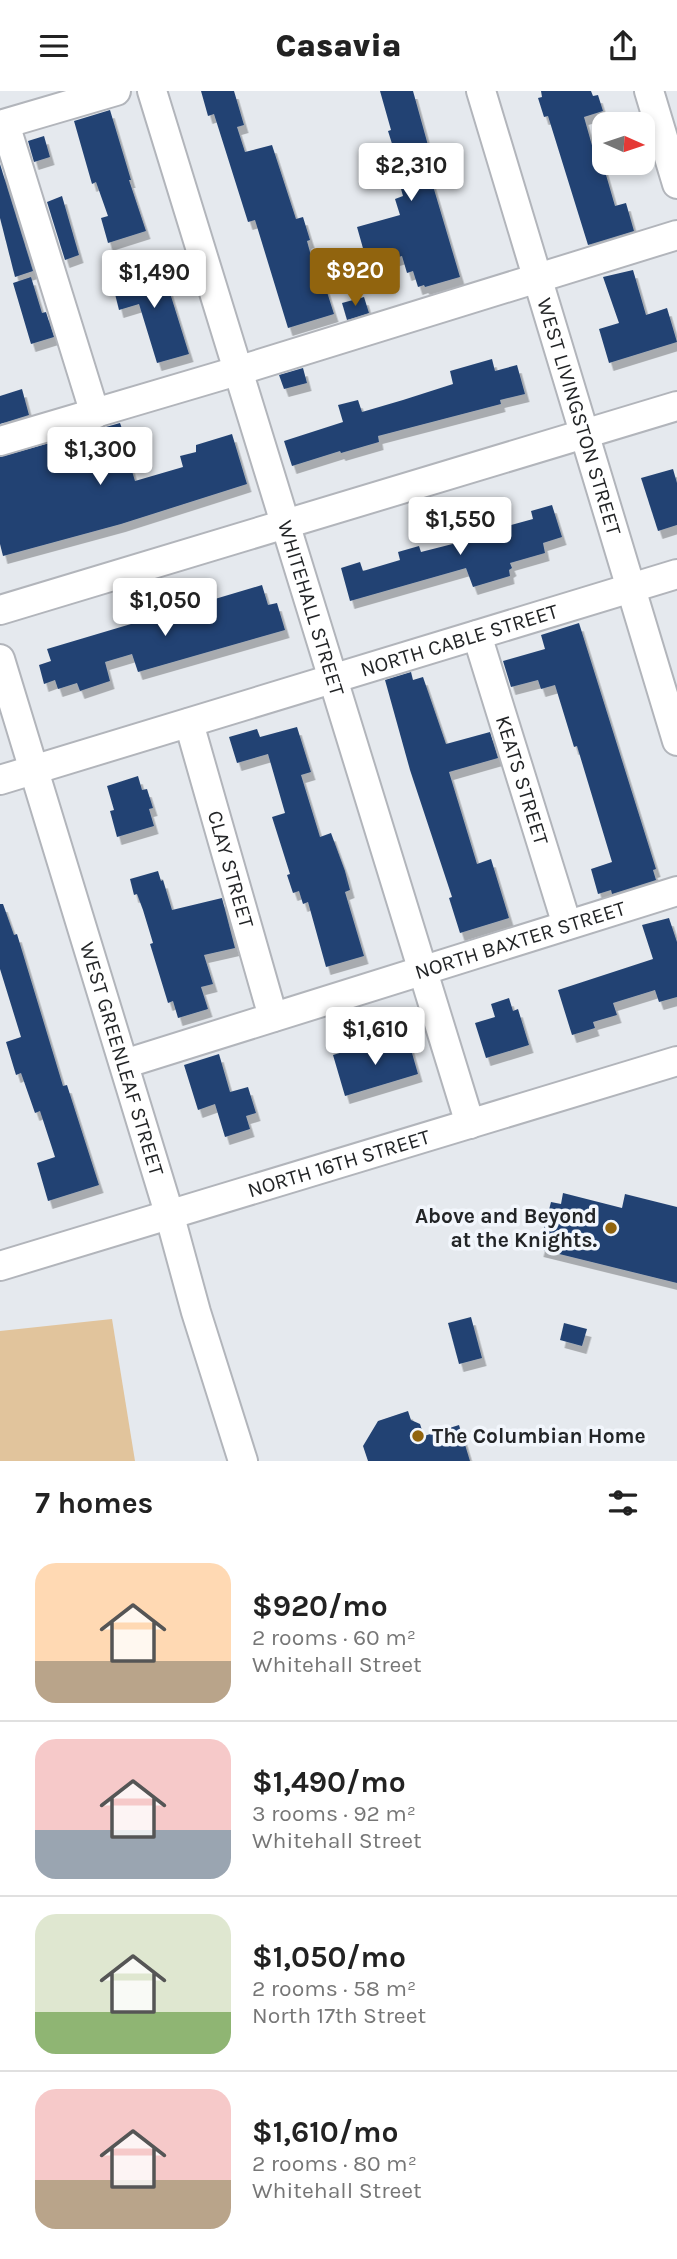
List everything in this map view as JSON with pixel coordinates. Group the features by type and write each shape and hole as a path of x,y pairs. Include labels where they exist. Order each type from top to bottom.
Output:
{"street":[{"path":"94,414 3,125 116,91"},
{"name":"WHITEHALL STREET","path":"152,91 470,1123"},
{"name":"WEST LIVINGSTON STREET","path":"481,91 677,741"},
{"path":"649,91 677,184"},
{"path":"0,442 677,236"},
{"path":"0,610 677,406"},
{"name":"NORTH CABLE STREET","path":"0,780 677,574"},
{"name":"KEATS STREET","path":"477,635 566,925"},
{"name":"WEST GREENLEAF STREET","path":"0,659 243,1461"},
{"name":"CLAY STREET","path":"189,723 273,1017"},
{"name":"NORTH BAXTER STREET","path":"124,1064 677,891"},
{"name":"NORTH 16TH STREET","path":"0,1266 677,1061"}],"shaded area":[{"path":"112,1319 135,1461 0,1461 0,1331"}],"building":[{"path":"201,91 234,91 244,125 237,127 245,152 272,145 296,219 303,217 316,274 321,273 334,314 288,328 255,220 248,222 214,114 208,116"},
{"path":"380,91 413,91 434,167 428,169 460,277 418,287 413,271 407,273 402,256 368,266 357,227 400,215 395,199 403,196 394,164 398,163 388,131 391,130"},
{"path":"541,91 591,91 593,96 598,95 603,111 592,112 584,117 592,145 592,175 606,175 615,206 626,203 634,231 588,245 548,116 544,117 538,98 542,97"},
{"path":"110,110 146,231 108,243 101,218 108,216 96,182 92,184 74,121"},
{"path":"44,136 50,157 34,162 28,141"},
{"path":"0,164 33,271 15,277 0,218"},
{"path":"62,196 79,255 65,260 47,202"},
{"path":"161,264 189,354 157,363 139,304 119,310 113,286 124,283 122,275"},
{"path":"633,270 646,315 667,308 677,342 609,363 599,329 619,323 603,277"},
{"path":"31,277 42,313 46,312 54,337 31,344 13,283"},
{"path":"364,297 369,313 347,320 342,303"},
{"path":"492,359 495,371 517,365 525,394 500,400 501,404 378,436 379,442 292,466 284,441 343,422 338,405 358,400 362,412 403,400 453,384 450,371"},
{"path":"303,368 307,383 284,389 279,375"},
{"path":"22,389 29,415 0,424 0,396"},
{"path":"120,423 135,481 183,467 180,456 196,452 196,445 232,434 247,484 121,524 3,556 0,544 0,457"},
{"path":"673,469 677,483 677,525 658,531 641,478"},
{"path":"552,505 562,537 543,543 545,553 510,563 510,576 473,587 466,568 350,601 341,568 360,562 363,571 400,560 398,552 419,546 421,552 476,538 474,532 495,525 497,529 533,519 531,511"},
{"path":"262,585 268,605 277,603 285,630 138,672 132,654 105,662 110,681 80,691 77,683 58,689 55,680 44,684 39,665 51,661 47,649"},
{"path":"579,623 656,869 653,870 656,880 612,894 611,890 598,894 591,869 612,862 577,746 574,747 555,685 541,689 538,680 511,687 503,661 545,649 541,635"},
{"path":"411,672 413,680 423,677 446,744 490,732 498,758 449,772 477,864 491,859 509,918 460,933 449,898 452,897 410,770 385,680"},
{"path":"297,727 311,772 301,775 320,837 331,833 345,871 350,890 345,892 364,956 326,967 308,902 303,904 299,891 293,893 287,875 290,874 272,817 285,813 268,754 237,763 229,737 257,729 260,737"},
{"path":"138,776 142,790 147,789 153,808 149,809 154,826 117,837 110,811 114,810 107,786"},
{"path":"158,871 172,910 222,898 235,948 204,955 213,984 201,987 208,1009 178,1018 173,1001 168,1003 143,910 137,894 134,895 130,879"},
{"path":"0,904 3,904 14,935 17,934 63,1086 67,1085 99,1185 48,1201 37,1163 55,1157 40,1111 35,1113 21,1073 16,1075 6,1042 21,1037 0,969"},
{"path":"669,918 677,942 677,997 659,1002 655,990 613,1003 617,1015 593,1022 595,1028 572,1035 558,990 653,959 642,925"},
{"path":"509,998 513,1011 518,1009 529,1045 486,1058 475,1023 495,1017 491,1004"},
{"path":"408,1039 418,1074 345,1096 333,1055 356,1048 358,1053"},
{"path":"219,1054 230,1092 248,1087 256,1113 246,1116 250,1129 225,1137 215,1104 198,1110 184,1065"},
{"name":"Above and Beyond at the Knights.","path":"563,1193 622,1208 625,1194 677,1207 677,1283 539,1249 551,1202 561,1204"},
{"path":"471,1317 482,1358 459,1364 448,1323"},
{"path":"564,1323 587,1329 582,1346 560,1340"},
{"name":"The Columbian Home","path":"408,1411 411,1420 420,1424 424,1436 459,1425 470,1461 368,1461 363,1446 378,1421"}],"place":[{"name":"Above and Beyond at the Knights.","path":"611,1228"},
{"name":"The Columbian Home","path":"418,1436"}]}
